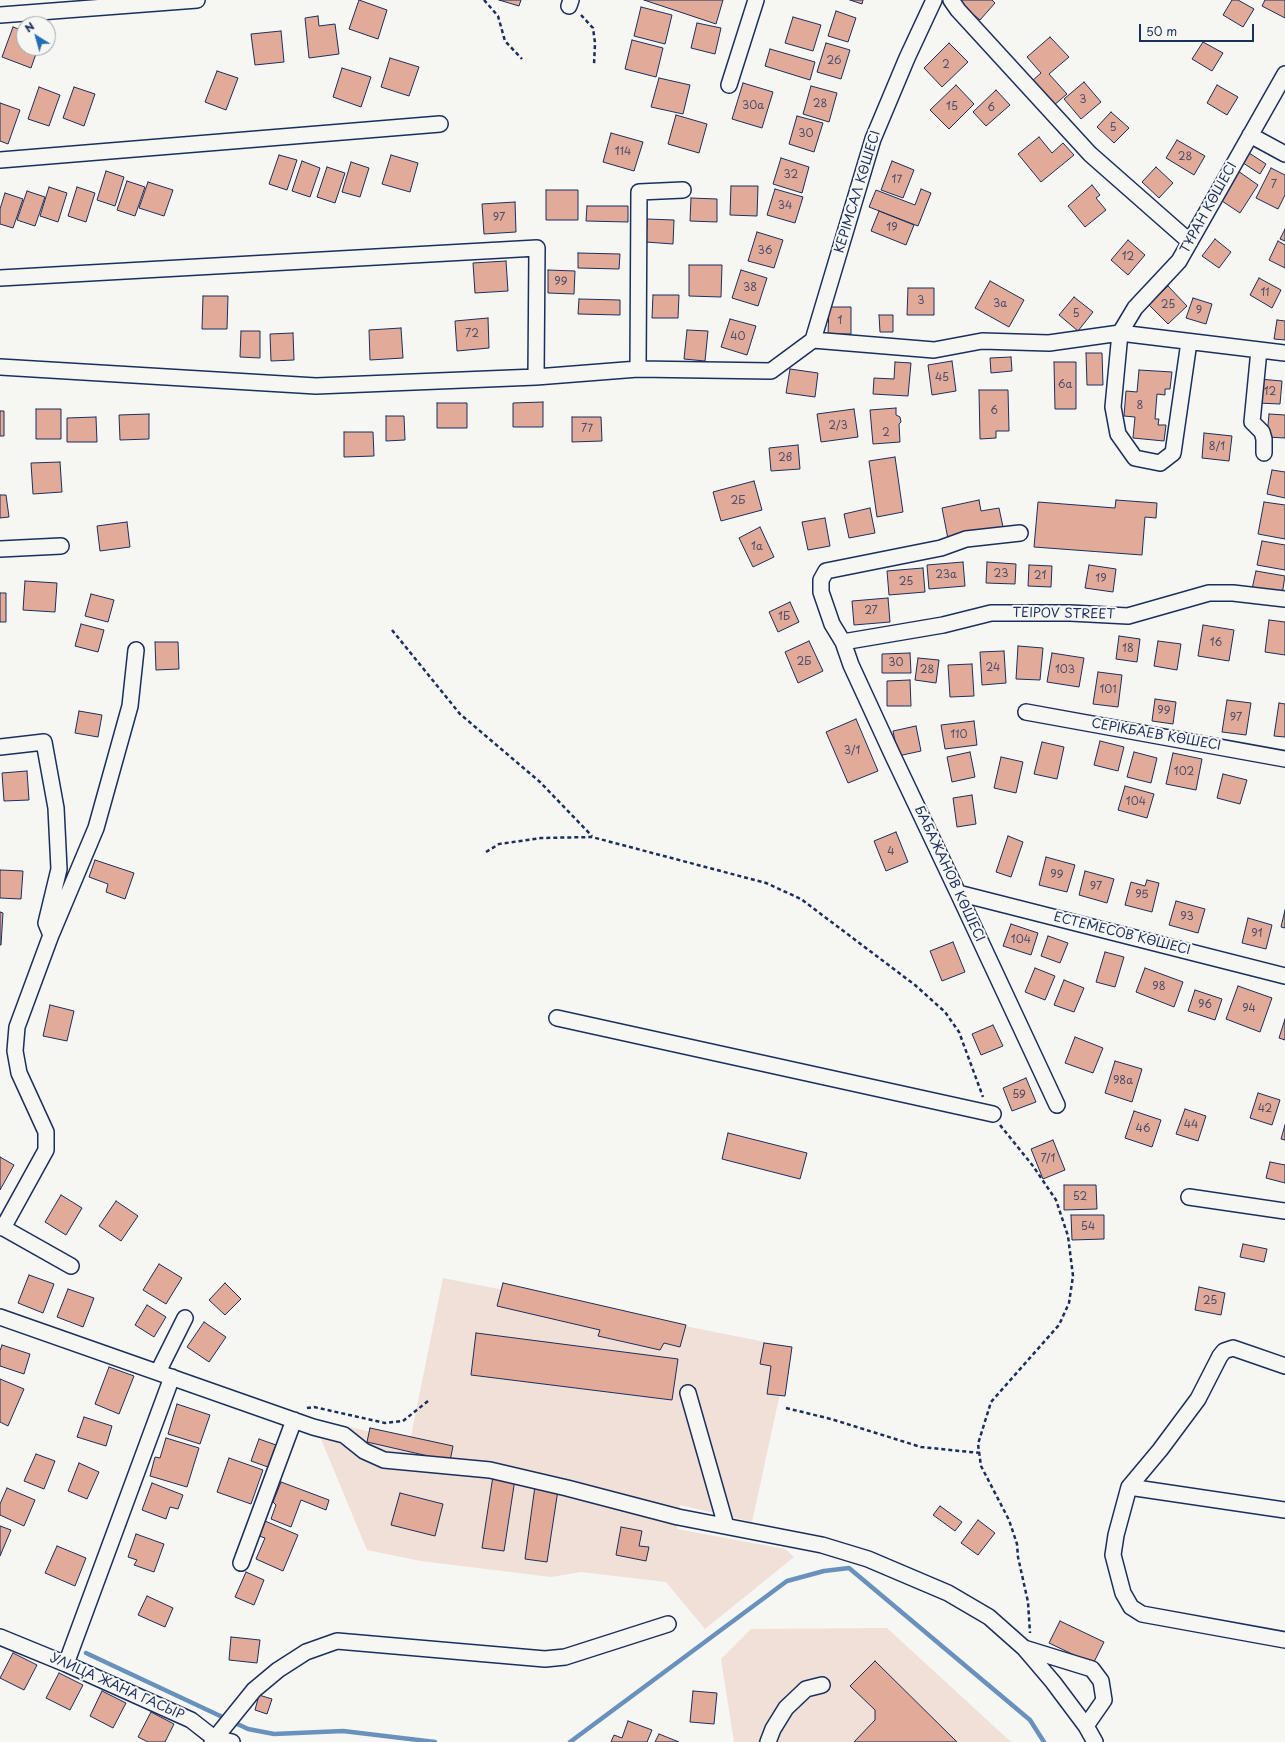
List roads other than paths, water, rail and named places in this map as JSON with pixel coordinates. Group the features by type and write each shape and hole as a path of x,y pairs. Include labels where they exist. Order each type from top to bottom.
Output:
{"street":[{"path":"0,16 197,0"},
{"path":"729,86 756,0"},
{"name":"КЕРІМСАЛ КӨШЕСІ","path":"813,340 872,139 934,0"},
{"path":"951,0 958,10 1090,154 1190,242"},
{"name":"ТҰРАН КӨШЕСІ","path":"1120,332 1135,308 1179,262 1285,74"},
{"path":"0,160 440,124"},
{"path":"1250,135 1285,154"},
{"path":"638,369 639,192 683,190"},
{"path":"0,278 537,248 536,377"},
{"path":"1120,332 1113,408 1118,434 1135,458 1160,462 1173,452 1189,342"},
{"path":"0,367 316,386 536,377 638,369 771,372 813,340 934,350 982,341 1049,343 1120,332 1189,342 1285,353"},
{"path":"1259,350 1252,422 1262,432 1264,439 1264,453"},
{"name":"БАБАЖАНОВ КӨШЕСІ","path":"1020,534 966,539 941,548 826,571 821,580 821,592 832,624 843,642 851,665 892,754 1057,1105"},
{"path":"0,549 61,546"},
{"name":"TEIPOV STREET","path":"843,642 943,625 991,613 1070,613 1128,616 1209,593 1233,593 1285,599"},
{"path":"71,1266 2,1227 46,1150 46,1132 19,1073 15,1051 17,1027 51,935 96,828 130,706 136,650"},
{"name":"СЕРІКБАЕВ КӨШЕСІ","path":"1026,712 1285,759"},
{"path":"0,747 44,742 56,808 59,869 46,923 51,935"},
{"name":"ЕСТЕМЕСОВ КӨШЕСІ","path":"958,892 1285,976"},
{"path":"557,1018 993,1114"},
{"path":"1189,1197 1285,1211"},
{"path":"0,1317 313,1427 344,1435 364,1451 384,1460 490,1470 567,1488 678,1517 822,1545 868,1559 948,1593 989,1617 1024,1648 1053,1682 1086,1726 1095,1742"},
{"path":"158,1372 185,1318"},
{"path":"1285,1366 1233,1348 1224,1350 1198,1399 1160,1450 1129,1487 1116,1535 1113,1555 1123,1594 1131,1607 1142,1614 1285,1640"},
{"path":"66,1664 172,1377"},
{"path":"688,1393 726,1526"},
{"path":"241,1563 294,1420"},
{"path":"1129,1487 1285,1510"},
{"path":"213,1740 254,1690 278,1670 306,1652 337,1641 545,1659 564,1657 668,1624"},
{"name":"УЛИЦА ЖАНА ГАСЫР","path":"1,1640 66,1664 192,1720 213,1740 232,1742"},
{"path":"1024,1648 1092,1669 1101,1681 1104,1700 1086,1726"},
{"path":"768,1742 773,1729 786,1708 806,1688 822,1685"}],"waterway":[{"path":"570,1742 787,1581 824,1571 849,1568 1030,1720 1044,1742"},
{"path":"86,1653 248,1729 274,1734 343,1731 435,1742"}]}
